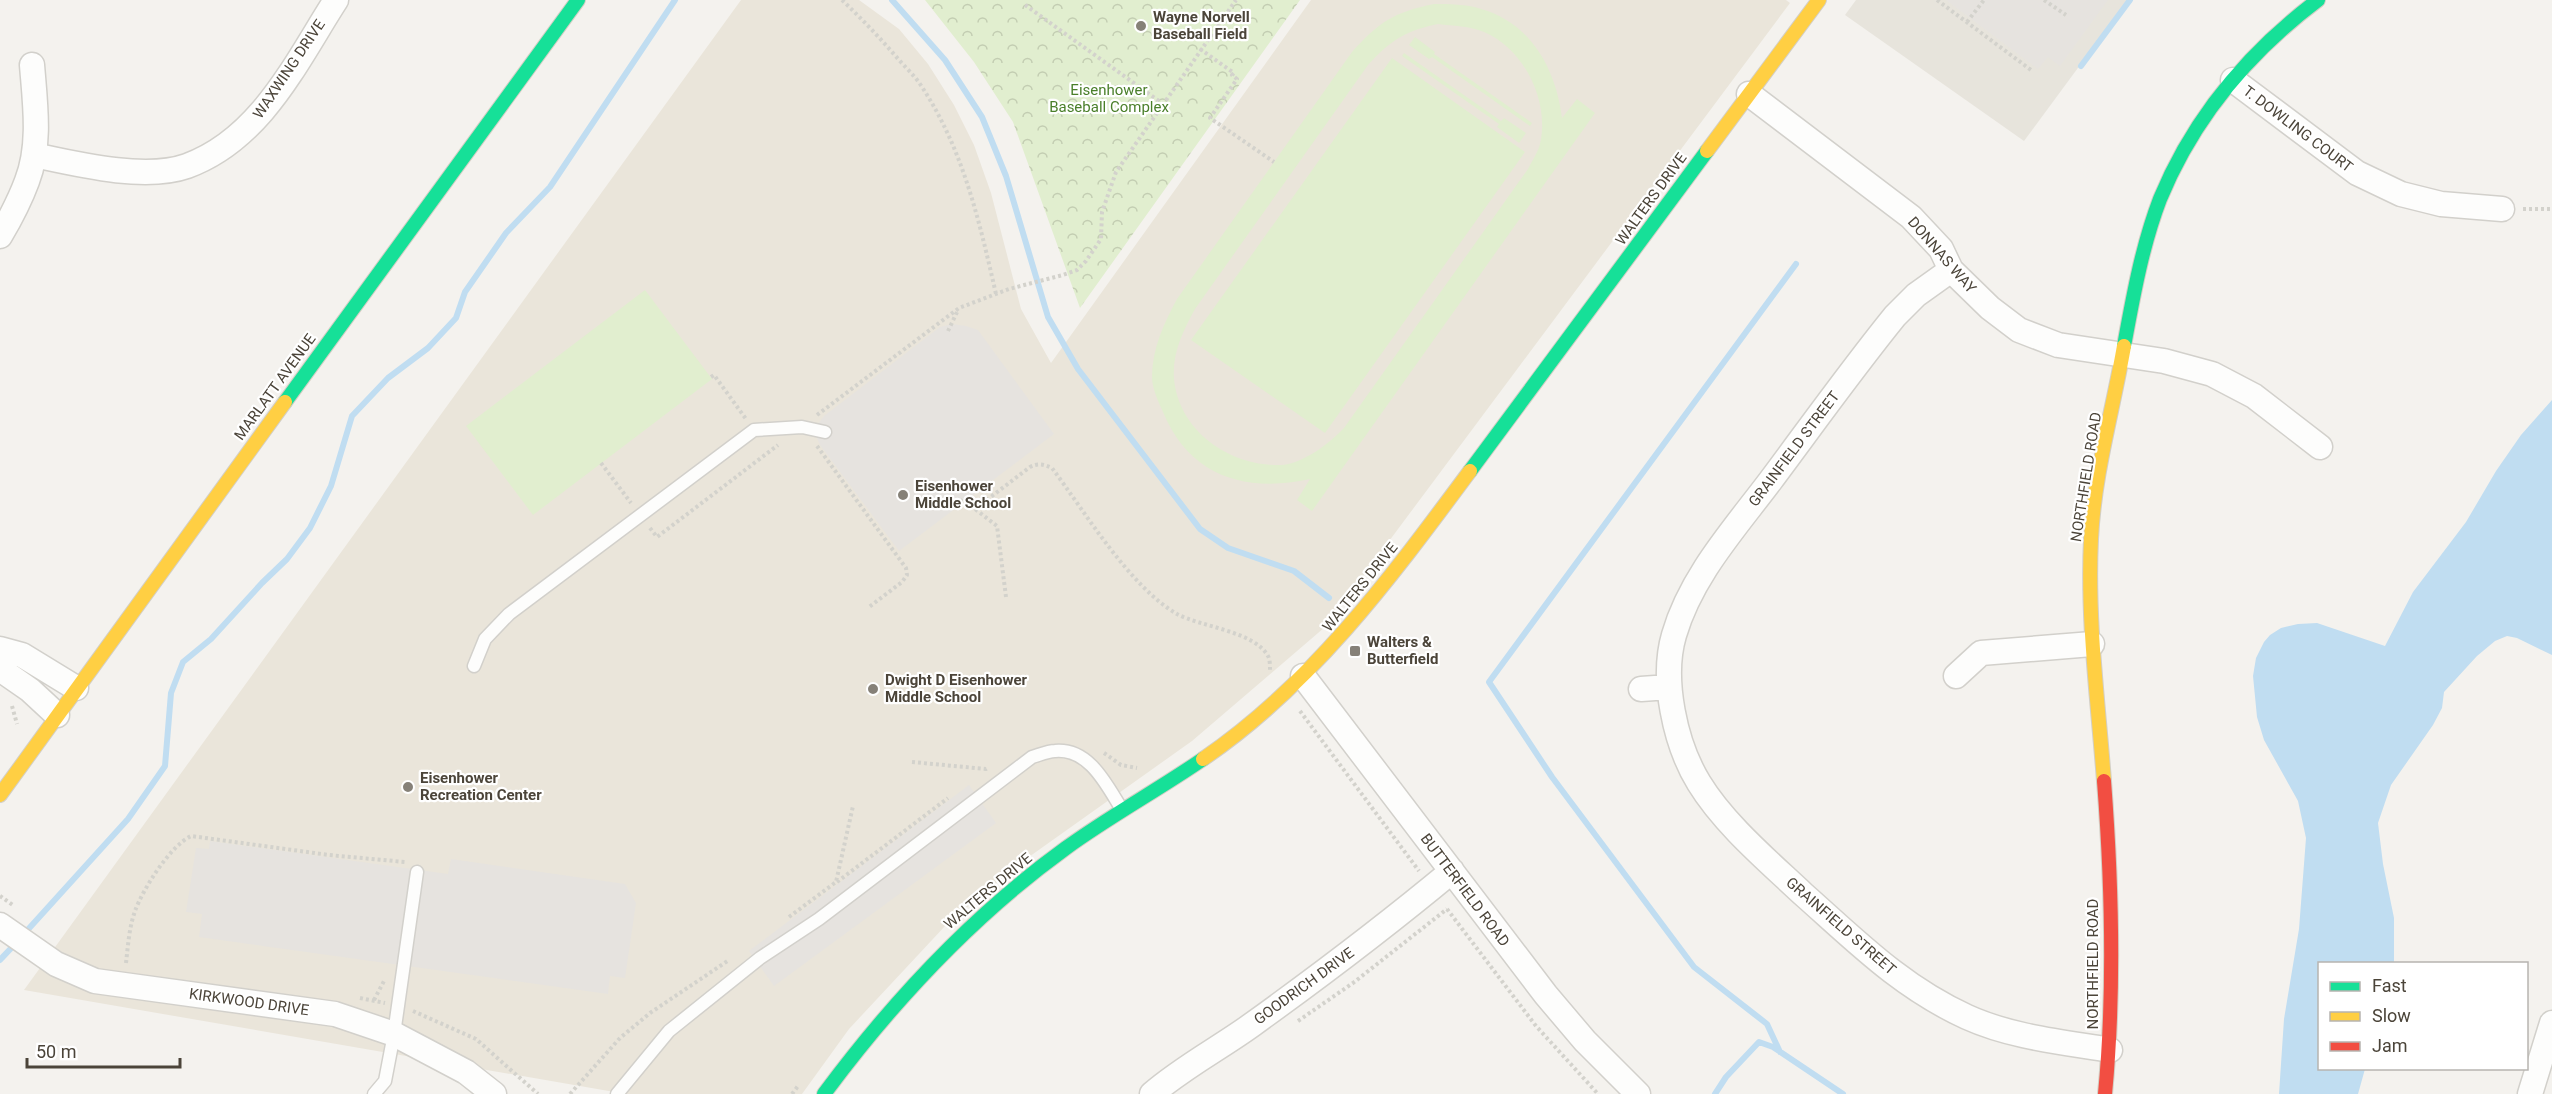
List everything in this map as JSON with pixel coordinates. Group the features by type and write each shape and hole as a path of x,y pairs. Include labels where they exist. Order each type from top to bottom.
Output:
{"street":[{"name":"WAXWING DRIVE","path":"33,155 120,171 160,171 186,167 222,149 258,117 290,73 336,0"},
{"name":"MARLATT AVENUE","path":"0,795 578,0"},
{"name":"NORTHFIELD ROAD","path":"2105,1094 2110,1050 2113,958 2106,808 2092,644 2091,539 2123,356 2143,256 2157,210 2179,162 2212,108 2233,80 2271,37 2318,0"},
{"name":"WALTERS DRIVE","path":"824,1094 900,996 945,950 1019,884 1122,809 1180,775 1217,748 1303,676 1356,621 1391,578 1749,94 1812,2"},
{"path":"0,236 27,181 33,155 36,109 32,65"},
{"name":"T. DOWLING COURT","path":"2233,80 2357,174 2401,194 2441,204 2502,209"},
{"name":"DONNAS WAY","path":"1749,94 1911,217 1941,249 1952,270 1990,308 2019,330 2058,345 2163,361 2212,374 2254,396 2320,447"},
{"name":"GRAINFIELD STREET","path":"1952,270 1916,295 1895,316 1695,583 1673,636 1669,687 1683,749 1698,781 1715,806 1761,854 1876,960 1918,992 1969,1018 2017,1034 2110,1050"},
{"path":"1956,676 1981,653 2092,644"},
{"path":"0,649 22,655 76,688"},
{"path":"0,669 30,690 57,715"},
{"name":"BUTTERFIELD ROAD","path":"1303,676 1556,1007 1585,1041 1638,1094"},
{"path":"1641,689 1669,687"},
{"name":"GOODRICH DRIVE","path":"1152,1094 1169,1079 1228,1042 1324,973 1452,871"},
{"name":"KIRKWOOD DRIVE","path":"0,925 56,964 95,981 335,1014 394,1034 466,1072 494,1094"},
{"path":"2530,1094 2552,1023"}],"lane":[{"path":"474,666 485,639 509,614 639,514 754,430 802,427 825,432"},
{"path":"617,1094 669,1031 760,958 819,919 1032,757 1056,750 1077,756 1094,766 1122,809"},
{"path":"374,1094 385,1081 394,1034 411,871"}],"path":[{"path":"842,0 871,28 919,82 943,124 956,151 982,226 996,294"},
{"path":"601,463 657,537 959,308 1009,289 1077,270 1093,253 1101,239 1102,212 1116,172 1236,0"},
{"path":"1937,0 2031,70"},
{"path":"1967,22 1984,0"},
{"path":"2044,0 2066,15"},
{"path":"1025,5 1163,104"},
{"path":"1200,49 1234,73 1232,75 1237,79 1210,118 1274,162"},
{"path":"2533,209 2552,209"},
{"path":"948,331 959,308"},
{"path":"711,377 714,375 769,451"},
{"path":"802,427 906,568 907,575 902,582 869,607"},
{"path":"975,509 1030,467 1038,464 1052,468 1146,591 1178,614 1235,633 1254,643 1268,656 1270,669 1268,678"},
{"path":"960,500 997,526 1006,597"},
{"path":"1301,714 1422,874"},
{"path":"1099,749 1120,765 1143,769"},
{"path":"912,762 986,769"},
{"path":"977,776 994,764"},
{"path":"788,918 949,798"},
{"path":"836,882 853,806"},
{"path":"126,963 131,923 141,898 175,848 191,836 329,855 406,861 411,871"},
{"path":"1444,904 1536,1026 1598,1094"},
{"path":"570,1094 620,1038 650,1012 733,957"}],"shaded area":[{"name":"Eisenhower Middle School","path":"741,0 859,0 899,29 928,64 954,105 974,145 991,193 1021,309 1051,363 1311,0 1786,0 1790,3 1325,627 1192,741 1019,864 946,925 849,1029 802,1094 626,1094 24,990"},
{"path":"1856,0 2128,0 2024,141 1845,15"},
{"path":"1946,0 2108,0 2060,66 2048,57 2038,69"},
{"path":"952,324 978,330 1054,434 899,551 820,445 816,436 818,424 824,416 940,327"},
{"path":"969,785 996,823 774,986 749,951"},
{"path":"210,841 448,874 451,859 625,884 636,903 625,978 610,976 608,994 199,937 202,914 186,912 196,848 209,849"}],"green space":[{"name":"Eisenhower Baseball Complex","path":"925,0 1300,0 1080,308 1013,122 974,62"},
{"path":"1434,4 1463,5 1481,9 1514,25 1538,50 1547,66 1554,82 1562,118 1577,99 1595,113 1312,511 1297,500 1310,479 1264,484 1242,481 1223,475 1188,452 1174,434 1153,386 1156,346 1177,299 1352,52 1388,20 1408,11","holes":["1438,24 1467,27 1484,32 1498,40 1522,64 1531,78 1541,111 1542,128 1536,153 1528,169 1338,434 1308,456 1282,465 1244,460 1227,453 1197,430 1186,415 1178,398 1174,379 1175,360 1179,342 1191,317 1368,65 1384,49 1407,33"]},
{"path":"1415,37 1435,52 1434,54 1532,123 1530,126 1432,57 1429,59 1409,45"},
{"path":"1404,53 1501,121 1504,118 1526,133 1519,143 1497,127 1499,124 1402,56"},
{"path":"1392,58 1525,152 1325,433 1191,340"},
{"path":"645,290 712,379 533,515 466,426"}],"water":[{"path":"2552,400 2552,655 2517,638 2507,636 2495,641 2477,656 2444,692 2442,708 2433,725 2391,785 2378,823 2383,864 2394,918 2394,962 2318,962 2318,1070 2365,1070 2358,1094 2279,1094 2284,1019 2299,929 2306,838 2298,801 2264,740 2257,717 2253,676 2256,658 2270,635 2281,628 2298,624 2317,623 2385,646 2413,592 2466,522 2496,471 2521,435"}],"waterway":[{"path":"23,935 128,819 165,766 171,693 183,662 211,639 287,559 310,528 331,486 352,416 388,378 428,348 456,318 465,292 506,233 550,187 675,0"},
{"path":"892,0 945,60 982,117 1006,176 1048,317 1078,369 1200,529 1228,548 1294,571 1329,598"},
{"path":"2081,66 2130,0"},
{"path":"1780,1052 1767,1024 1694,967 1552,777 1489,682 1796,264"},
{"path":"0,960 16,943"},
{"path":"1715,1094 1726,1077 1759,1042 1773,1047 1843,1094"}],"traffic: fast":[{"path":"285,402 578,0"},
{"path":"2124,346 2148,235 2160,199 2189,141 2206,115 2246,65 2293,20 2318,0"},
{"path":"1470,471 1707,151"},
{"path":"824,1094 906,993 966,931 998,902 1031,874 1083,836 1203,759"}],"traffic: slow":[{"path":"1707,151 1819,0"},
{"path":"2104,781 2090,600 2091,539 2100,466 2124,346"},
{"path":"0,795 285,402"},
{"path":"1203,759 1243,729 1315,663 1411,550 1470,471"}],"traffic: jam":[{"path":"2104,781 2111,937 2110,1016 2105,1094"}],"place":[{"name":"Wayne Norvell Baseball Field","path":"1141,26"},
{"name":"Eisenhower Middle School","path":"903,495"},
{"name":"Walters & Butterfield","path":"1355,651"},
{"name":"Dwight D Eisenhower Middle School","path":"873,689"},
{"name":"Eisenhower Recreation Center","path":"408,787"}]}
